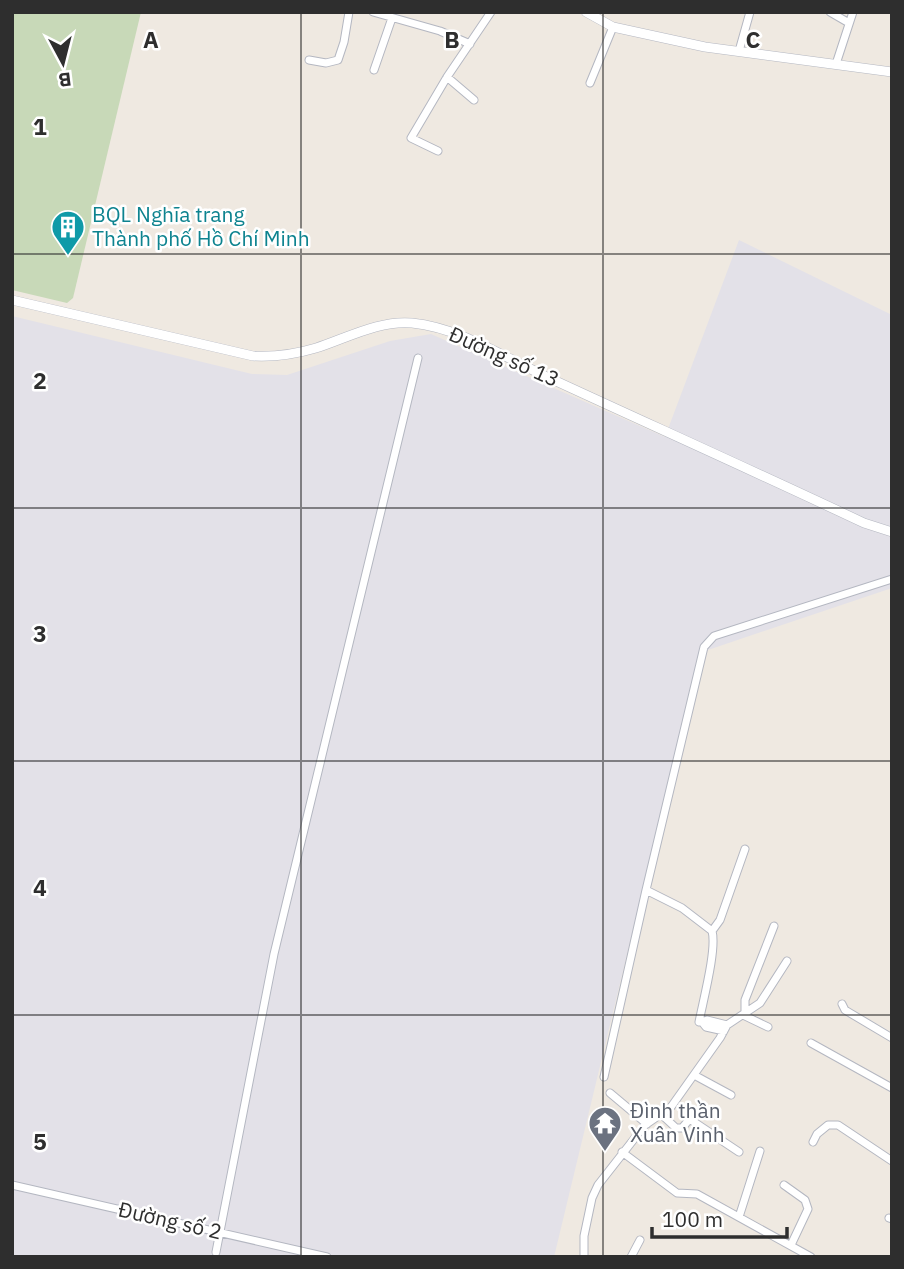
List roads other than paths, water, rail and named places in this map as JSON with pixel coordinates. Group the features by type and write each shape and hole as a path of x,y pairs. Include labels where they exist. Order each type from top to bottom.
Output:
{"street":[{"path":"309,60 326,63 338,60 349,12"},
{"path":"373,12 440,31 470,44"},
{"path":"438,151 411,138 447,77 491,12"},
{"path":"586,12 614,27 705,47 892,72"},
{"path":"739,51 750,12"},
{"path":"830,12 849,23"},
{"path":"836,64 853,12"},
{"path":"374,70 392,18"},
{"path":"590,83 614,27"},
{"path":"447,77 474,100"},
{"name":"Đường số 13","path":"12,300 253,356 271,357 315,348 393,321 440,328 488,347 864,523 892,532"},
{"path":"215,1255 274,954 418,358"},
{"path":"604,1077 704,647 714,636 892,579"},
{"path":"712,931 720,920 745,849"},
{"path":"646,890 682,908 712,931 711,957 699,1022"},
{"path":"744,1014 745,1000 774,926"},
{"path":"584,1257 584,1236 592,1198 598,1185 647,1124 671,1107 725,1028 760,1003 787,961"},
{"path":"842,1004 845,1010 892,1038"},
{"path":"744,1014 768,1027"},
{"path":"811,1043 892,1088"},
{"path":"694,1075 731,1096"},
{"path":"610,1093 647,1124"},
{"path":"662,1115 676,1128 682,1128 691,1121 739,1152"},
{"path":"813,1142 817,1134 828,1125 838,1125 892,1161"},
{"path":"739,1217 760,1151"},
{"path":"622,1152 677,1193 697,1194 811,1257"},
{"name":"Đường số 2","path":"12,1185 327,1257"},
{"path":"784,1185 805,1200 808,1209 791,1245"},
{"path":"631,1257 640,1240"}],"place":[{"name":"BQL Nghĩa trang Thành phố Hồ Chí Minh","path":"68,257"},
{"name":"Đình thần Xuân Vinh","path":"605,1153"}]}
